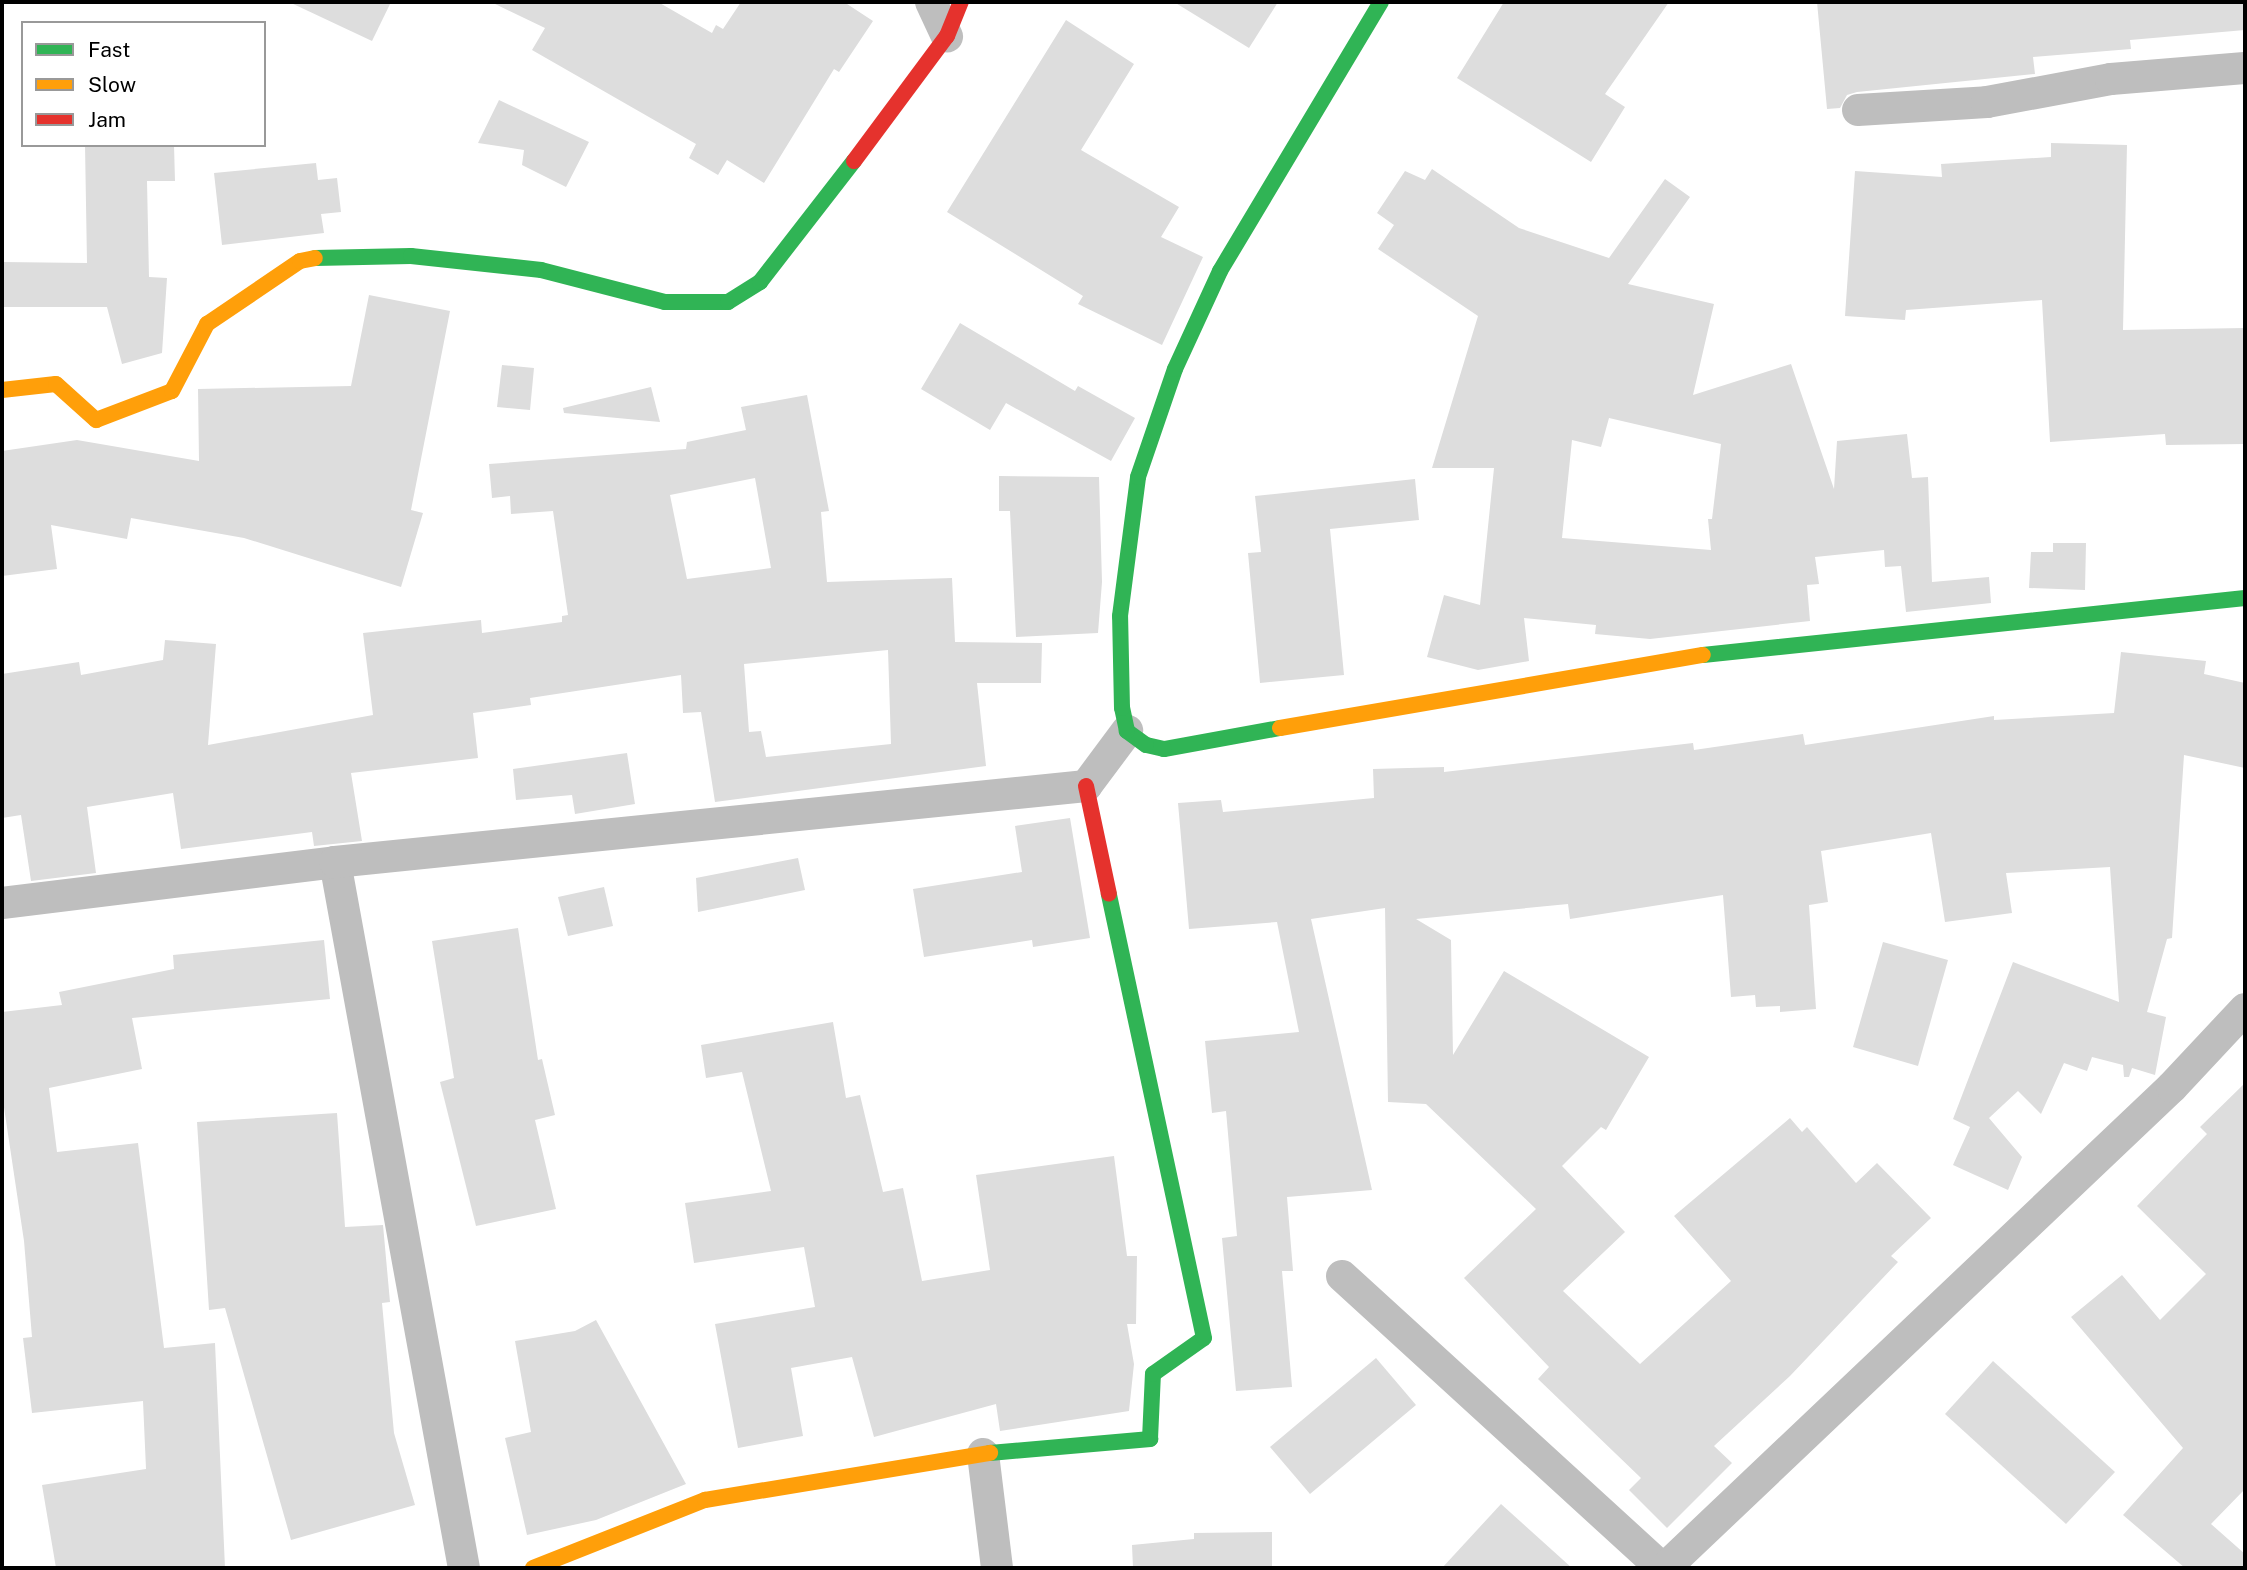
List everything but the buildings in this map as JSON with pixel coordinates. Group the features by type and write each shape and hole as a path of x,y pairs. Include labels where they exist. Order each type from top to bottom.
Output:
{"street":[{"path":"931,2 947,36"},
{"path":"2,390 56,384 96,419 173,391 206,324 300,261 326,255 411,256 541,270 665,302 727,302 760,282 947,36 961,2"},
{"path":"1381,2 1220,271 1175,369 1138,477 1121,616 1122,708 1127,731 1146,745 1164,749 1662,659 2245,598"},
{"path":"1858,110 1987,102 2111,79 2245,68"},
{"path":"2,903 335,862 1086,786 1127,731"},
{"path":"533,1568 705,1500 984,1454 1150,1439 1153,1374 1204,1338 1086,786"},
{"path":"335,862 464,1568"},
{"path":"1342,1276 1664,1568 2172,1087 2245,1009"},
{"path":"984,1454 998,1568"}],"traffic: fast":[{"path":"1280,728 1164,749 1146,745 1127,731 1122,708 1120,616 1138,477 1175,369 1220,271 1381,2"},
{"path":"315,258 411,256 541,270 665,302 728,302 760,282 854,161"},
{"path":"1703,655 2245,598"},
{"path":"990,1453 1150,1439 1153,1374 1204,1338 1109,894"}],"traffic: slow":[{"path":"2,390 56,384 96,420 172,391 207,324 300,261 315,258"},
{"path":"1280,728 1703,655"},
{"path":"533,1568 705,1500 990,1453"}],"traffic: jam":[{"path":"854,161 947,36 961,2"},
{"path":"1086,786 1109,894"}]}
